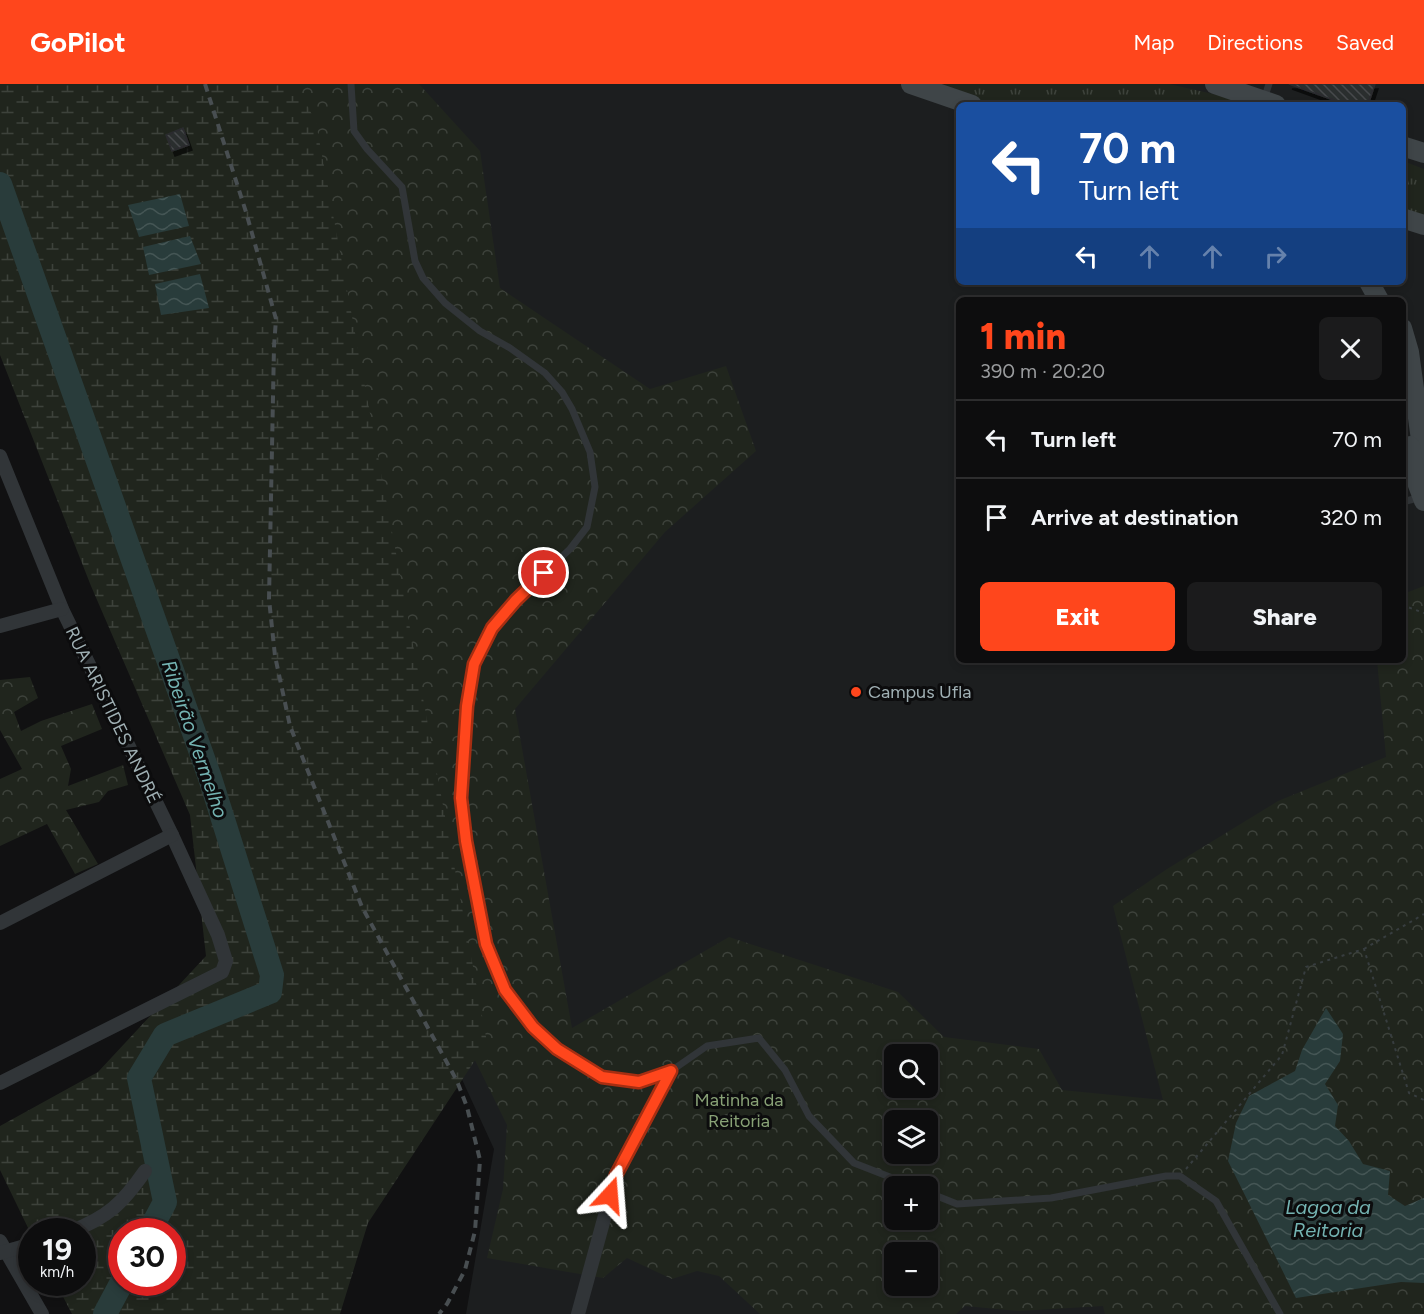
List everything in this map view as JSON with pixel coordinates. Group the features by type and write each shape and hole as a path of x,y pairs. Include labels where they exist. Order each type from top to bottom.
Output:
{"street":[{"path":"911,84 963,102"},
{"path":"1215,84 1269,97"},
{"path":"1406,147 1424,153"},
{"path":"1406,219 1424,225"},
{"path":"1406,342 1424,462"},
{"path":"1406,420 1418,499"},
{"name":"RUA ARISTIDES ANDRÉ","path":"0,456 62,609 172,835 225,954 226,962 222,972 0,1083"},
{"path":"0,626 62,609"},
{"path":"0,922 172,835"},
{"path":"578,1314 616,1175 671,1071"},
{"path":"96,1221 111,1212 133,1189 145,1171"},
{"path":"18,1246 2,1249 42,1314"}],"lane":[{"path":"351,84 354,130 367,150 402,187 415,261 423,278 445,303 480,331 510,348 545,373 562,392 572,409 591,462 595,487 587,526 570,549 516,600 492,628 474,664 467,706 461,798 466,841 486,944 505,990 533,1027 557,1049 602,1077 639,1082 671,1071 707,1046 759,1038 785,1070 808,1116 854,1163 887,1176"},
{"path":"938,1196 957,1204 1051,1198 1166,1176 1180,1176 1216,1201 1280,1314"}],"path":[{"path":"1406,606 1424,613"},
{"path":"1180,1176 1282,1055 1306,966 1364,949 1424,914"},
{"path":"1364,949 1409,1093 1424,1100"}],"shaded area":[{"name":"Campus Ufla","path":"0,84 1424,84 1424,1314 466,1314 494,1149"}],"green space":[{"path":"0,84 297,84 316,123 487,1042 368,1223 340,1314 72,1314 63,1296 96,1296 96,1218 23,1218 0,1170 0,1126 98,1072 206,956 190,815 91,586 0,355"},
{"name":"Matinha da Reitoria","path":"199,84 419,84 480,151 500,288 650,389 726,366 756,451 665,532 515,709 572,1028 729,937 898,992 944,1037 1039,1049 1062,1090 1163,1100 1113,906 1167,869 1278,801 1386,757 1377,663 1406,663 1406,593 1424,586 1424,1314 1105,1314 1103,1306 1019,1311 965,1306 956,1314 760,1314 719,1276 697,1271 672,1279 627,1258 603,1278 487,1258 503,1189 507,1125 309,725"},
{"path":"931,84 1169,84 1239,102 980,102"},
{"path":"1406,162 1424,169 1424,218 1406,211"},
{"path":"30,677 38,698 14,712 21,731 41,721 92,704 102,729 61,746 71,769 68,786 123,765 128,785 108,791 99,802 66,810 98,864 75,874 47,824 0,846 0,779 22,769 0,730 0,680"}],"water":[{"path":"180,194 189,226 139,237 128,205"},
{"path":"190,236 201,264 149,275 143,247"},
{"path":"200,274 209,308 161,315 155,284"},
{"name":"Lagoa da Reitoria","path":"1326,1008 1343,1034 1340,1061 1325,1084 1338,1105 1335,1126 1349,1141 1363,1164 1390,1171 1388,1195 1405,1206 1424,1198 1424,1283 1401,1282 1296,1298 1228,1161 1236,1123 1249,1096 1295,1071 1302,1050"}],"building":[{"path":"1289,84 1375,84 1369,102 1339,102"},
{"path":"183,128 189,145 172,151 166,135"}],"waterway":[{"name":"Ribeirão Vermelho","path":"0,184 210,778 272,975 270,992 165,1035 139,1078 165,1202 156,1218"},
{"name":"Ribeirão Vermelho","path":"105,1314 115,1296"}],"railway":[{"path":"205,84 246,212 276,319 269,599 275,656 290,726 362,907 457,1081 467,1107 480,1160 475,1231 465,1270 447,1304 439,1314"}],"place":[{"name":"Campus Ufla","path":"856,692"}],"route":[{"path":"544,573 492,628 474,664 467,706 461,798 475,894 486,944 505,990 533,1027 557,1049 602,1077 639,1082 671,1071 616,1175 610,1195"}]}
